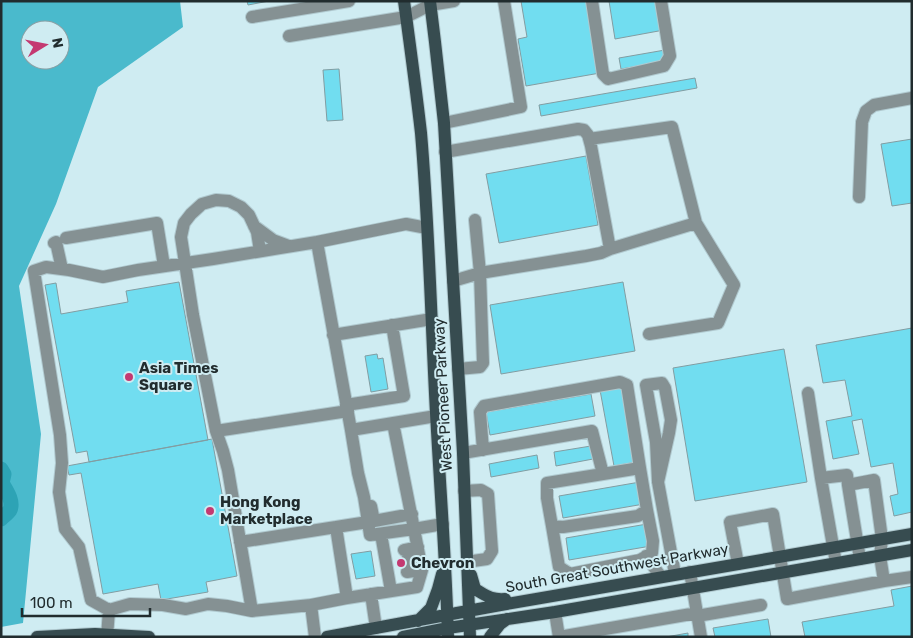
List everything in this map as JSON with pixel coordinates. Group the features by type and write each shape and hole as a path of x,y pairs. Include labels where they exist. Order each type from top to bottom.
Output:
{"main road":[{"name":"West Pioneer Parkway","path":"404,1 420,123 431,282 436,416 448,632"},
{"name":"West Pioneer Parkway","path":"430,3 444,123 463,453 469,631"},
{"path":"431,282 453,280"},
{"name":"South Great Southwest Parkway","path":"327,637 538,598 912,534"},
{"name":"South Great Southwest Parkway","path":"403,637 469,631 507,619 912,550"},
{"path":"418,621 431,608 438,589 445,559"},
{"path":"466,562 475,589 488,597 496,600 538,598"},
{"path":"490,637 500,624 507,619"},
{"path":"37,637 49,635 149,637"}],"lane":[{"path":"252,17 349,1"},
{"path":"289,36 406,17 430,3 454,1"},
{"path":"444,123 521,107 504,1"},
{"path":"592,1 603,74 608,79 664,66 670,56 662,1"},
{"path":"859,198 862,122 866,111 874,105 912,98"},
{"path":"589,139 672,127 696,223 734,284 718,323 649,334"},
{"path":"445,152 578,129 584,130 589,139 610,249"},
{"path":"252,611 226,461 216,431 184,263 181,237 184,223 202,204 216,200 229,201 241,207 249,215 257,232 260,251"},
{"path":"458,369 480,367 483,363 476,220"},
{"path":"62,269 56,242 60,240 157,223 164,266"},
{"path":"453,280 480,273 601,253 696,223"},
{"path":"393,423 420,559 417,587 310,605 252,611 208,604 186,609 163,605 130,604 109,610 91,600 78,547 65,529 59,492 62,463 60,435 34,271 46,267 104,277 317,242 406,224 427,228"},
{"path":"254,226 273,240 289,246"},
{"path":"317,242 370,535 443,524"},
{"path":"333,335 432,319"},
{"path":"216,431 404,396 392,325"},
{"path":"483,450 480,412 484,406 620,382 627,385 653,541 652,553 640,560 570,574 559,568 547,498 547,483 640,468"},
{"path":"658,482 670,420 665,388 662,383 646,385 656,442 658,482 675,574"},
{"path":"808,393 836,563"},
{"path":"351,430 436,416"},
{"path":"463,453 592,430 603,474"},
{"path":"821,478 847,475 860,559"},
{"path":"360,480 366,479 374,520 412,514"},
{"path":"848,485 874,480 882,539 880,556 884,581"},
{"path":"464,492 481,490 488,494 492,551 487,559 466,562"},
{"path":"552,526 563,527 638,516 647,510"},
{"path":"738,564 730,522 773,514 787,599 912,576"},
{"path":"240,542 368,522"},
{"path":"336,527 347,598"},
{"path":"381,534 396,563 391,591"},
{"path":"646,556 661,577"},
{"path":"396,563 420,559"},
{"path":"396,563 420,559"},
{"path":"690,572 701,637"},
{"path":"370,594 376,628"},
{"path":"310,605 315,637"},
{"path":"555,612 559,637 613,632 697,615 761,606"},
{"path":"107,636 109,610"}],"shaded area":[{"path":"1,1 180,1 183,27 98,87 56,204 19,286 41,434 23,623 1,627"}],"building":[{"path":"247,1 269,1 248,5"},
{"path":"521,1 588,1 600,73 526,86 518,39 527,37"},
{"path":"609,1 659,1 664,30 615,39"},
{"path":"665,50 667,61 621,69 619,58"},
{"path":"339,69 343,120 327,121 323,70"},
{"path":"695,78 697,88 541,116 539,105"},
{"path":"912,139 912,203 892,206 881,144"},
{"path":"586,156 598,225 499,243 486,174"},
{"name":"Asia Times Square","path":"179,282 208,440 89,462 87,451 76,453 45,285 56,283 61,314 128,302 126,291"},
{"path":"623,282 635,351 501,374 490,305"},
{"path":"912,328 912,512 894,516 890,496 898,494 893,463 871,467 862,419 852,421 859,454 833,459 826,421 852,416 845,380 823,383 816,345"},
{"path":"784,349 807,482 695,501 673,368"},
{"path":"377,354 378,359 383,358 388,389 371,392 365,356"},
{"path":"623,386 637,462 614,466 600,390"},
{"path":"591,394 595,416 490,435 486,412"},
{"path":"212,439 237,576 206,582 208,592 161,600 158,584 103,594 81,473 69,475 67,466"},
{"path":"591,446 593,459 556,466 554,452"},
{"path":"537,455 539,468 491,477 489,464"},
{"path":"640,482 644,504 563,518 559,496"},
{"path":"647,524 651,546 569,560 566,538"},
{"path":"371,551 375,576 356,579 351,554"},
{"path":"912,586 912,637 805,637 802,622 894,606 891,590"},
{"path":"768,619 771,637 715,637 713,628"},
{"path":"688,633 688,637 666,637"}],"waterway":[{"path":"1,469 4,474 2,483 11,503 10,510 1,519"}],"place":[{"name":"Asia Times Square","path":"129,377"},
{"name":"Hong Kong Marketplace","path":"210,511"},
{"name":"Chevron","path":"401,563"}]}
